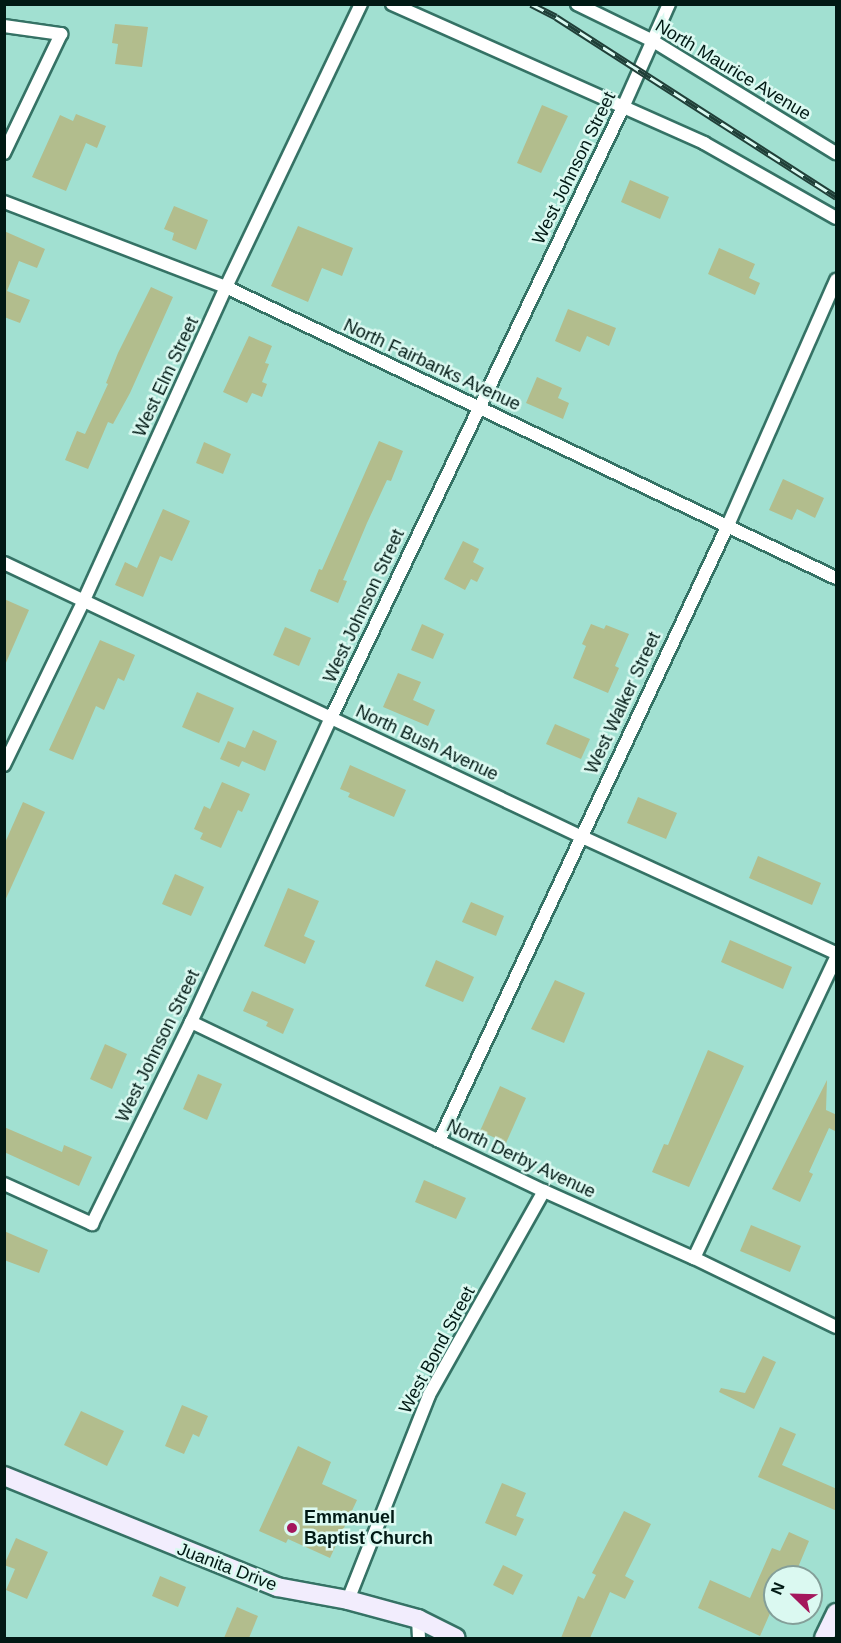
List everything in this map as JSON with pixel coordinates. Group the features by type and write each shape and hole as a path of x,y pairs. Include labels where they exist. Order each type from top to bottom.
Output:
{"street":[{"name":"West Elm Street","path":"4,765 84,600 226,287 362,4"},
{"path":"392,4 704,142 837,218"},
{"name":"North Maurice Avenue","path":"577,4 652,41 837,153"},
{"name":"West Johnson Street","path":"4,1184 92,1224 191,1022 331,718 624,105 669,4"},
{"path":"4,26 61,33 4,153"},
{"name":"North Fairbanks Avenue","path":"4,202 226,287 837,578"},
{"name":"West Walker Street","path":"439,1141 580,836 728,525 837,280"},
{"name":"North Bush Avenue","path":"4,563 837,955"},
{"path":"694,1258 837,955"},
{"name":"North Derby Avenue","path":"191,1022 544,1191 694,1258 837,1327"},
{"name":"West Bond Street","path":"348,1600 429,1395 544,1191"},
{"name":"Juanita Drive","path":"4,1476 277,1587 348,1600 418,1619 456,1638"},
{"path":"824,1638 837,1613"},
{"path":"418,1619 419,1638"}],"building":[{"path":"115,24 148,27 142,67 115,64 118,44 112,43"},
{"path":"542,105 568,116 541,173 517,163"},
{"path":"76,114 106,126 97,148 86,143 66,191 32,177 60,115 73,121"},
{"path":"630,180 669,197 660,219 621,202"},
{"path":"174,206 208,220 196,250 172,240 174,233 164,229"},
{"path":"298,226 353,248 342,276 322,268 308,302 271,286"},
{"path":"4,231 45,249 37,268 19,261 7,291 30,300 20,323 4,317"},
{"path":"719,248 755,264 749,278 760,283 755,295 708,274"},
{"path":"151,287 173,297 130,393 113,424 108,422 88,469 65,460 77,431 85,434 108,384 106,383 118,353"},
{"path":"568,309 616,328 609,346 587,336 580,352 555,341"},
{"path":"249,336 272,346 265,363 269,364 262,382 267,384 262,397 252,393 247,403 223,392"},
{"path":"537,377 562,388 558,398 569,403 563,419 526,403"},
{"path":"379,441 403,451 391,481 387,480 367,523 343,580 347,581 338,603 310,591 319,569 322,570"},
{"path":"204,442 231,454 223,474 196,463"},
{"path":"783,479 824,498 815,518 797,509 792,520 769,510"},
{"path":"163,509 190,521 172,561 160,556 143,597 115,585 125,562 137,568"},
{"path":"463,541 479,549 473,562 484,568 477,582 471,579 465,590 444,579"},
{"path":"4,599 29,610 5,665 4,665"},
{"path":"422,624 444,634 433,659 411,650"},
{"path":"591,624 604,629 606,625 629,634 615,666 619,668 608,693 573,678 586,646 582,644"},
{"path":"285,627 311,638 299,666 273,655"},
{"path":"100,640 135,655 124,681 118,678 104,710 96,706 73,760 49,750"},
{"path":"398,673 421,682 413,700 435,710 428,726 383,707"},
{"path":"197,692 234,708 219,743 182,727"},
{"path":"555,724 590,739 581,759 546,744"},
{"path":"253,730 277,741 265,771 242,761 239,767 220,759 228,741 245,748"},
{"path":"350,765 406,790 394,817 348,797 350,793 340,789"},
{"path":"222,782 250,794 242,812 238,810 221,848 200,839 203,833 194,829 204,806 210,809"},
{"path":"638,797 677,813 666,839 627,823"},
{"path":"23,802 45,812 4,903 4,845"},
{"path":"758,856 821,883 812,905 749,878"},
{"path":"175,874 204,887 191,916 162,904"},
{"path":"288,888 319,901 304,936 315,941 305,964 264,946"},
{"path":"471,902 504,916 496,936 462,922"},
{"path":"730,940 792,967 783,989 721,962"},
{"path":"436,960 474,977 463,1002 425,986"},
{"path":"555,980 585,993 564,1043 531,1029"},
{"path":"252,991 294,1009 283,1034 266,1026 268,1022 243,1011"},
{"path":"105,1044 127,1054 112,1089 90,1079"},
{"path":"708,1050 744,1066 689,1187 652,1172 664,1144 668,1145"},
{"path":"198,1074 222,1084 207,1120 183,1109"},
{"path":"827,1080 826,1110 837,1115 837,1132 829,1128 809,1172 813,1174 800,1202 772,1189"},
{"path":"500,1086 526,1098 506,1143 480,1131"},
{"path":"4,1127 62,1152 64,1145 92,1157 79,1186 4,1152"},
{"path":"424,1180 466,1198 456,1219 415,1202"},
{"path":"751,1225 801,1246 790,1272 740,1251"},
{"path":"4,1231 48,1250 39,1273 4,1260"},
{"path":"763,1356 776,1362 754,1409 719,1392 721,1388 745,1393"},
{"path":"182,1405 208,1416 199,1437 193,1434 184,1454 165,1446"},
{"path":"81,1411 124,1431 107,1466 64,1445"},
{"path":"780,1427 796,1434 782,1465 837,1489 837,1511 758,1477"},
{"path":"298,1446 331,1462 322,1484 357,1500 330,1558 288,1539 286,1543 259,1531"},
{"path":"502,1483 526,1493 516,1516 524,1519 516,1536 485,1523"},
{"path":"624,1511 651,1524 625,1576 634,1581 625,1599 610,1592 590,1638 561,1638 578,1596 584,1599 596,1575 592,1573"},
{"path":"789,1532 809,1541 799,1565 765,1565 772,1548 780,1551"},
{"path":"16,1538 48,1552 27,1599 6,1590 15,1569 4,1565"},
{"path":"503,1565 523,1575 513,1595 493,1585"},
{"path":"763,1568 763,1625 765,1625 760,1636 698,1608 710,1580 750,1598"},
{"path":"160,1576 186,1587 178,1607 152,1596"},
{"path":"237,1607 258,1616 249,1638 224,1638"}],"railway":[{"path":"531,4 556,17 836,197"}],"place":[{"name":"Emmanuel Baptist Church","path":"292,1528"}]}
